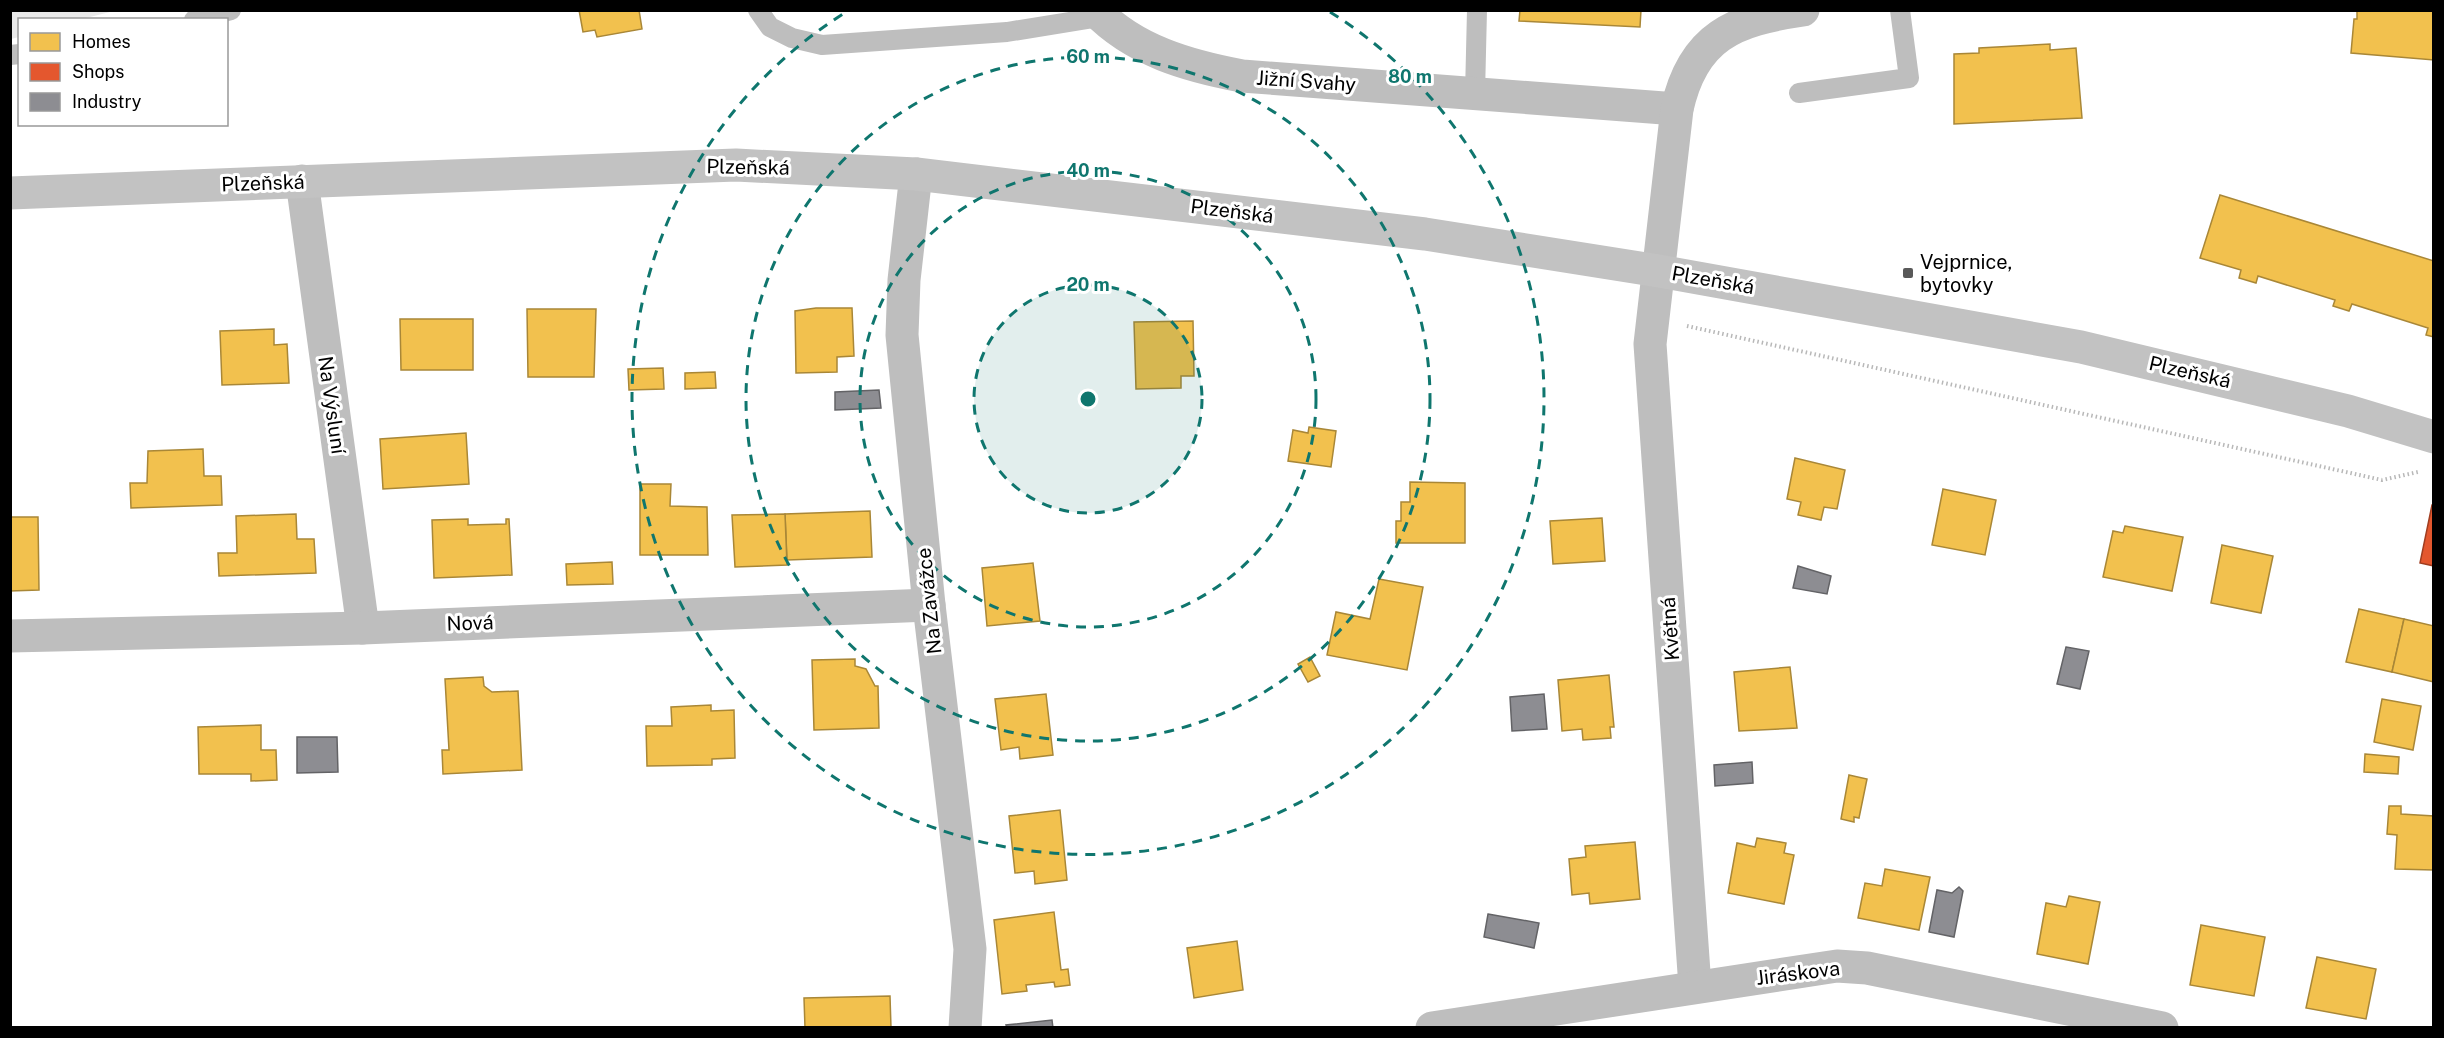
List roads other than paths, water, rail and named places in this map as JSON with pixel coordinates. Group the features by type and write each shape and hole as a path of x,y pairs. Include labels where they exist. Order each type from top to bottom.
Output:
{"main road":[{"name":"Plzeňská","path":"10,193 736,165 916,174 1425,234 1659,271 2081,347 2348,411 2433,437"}],"street":[{"path":"1659,271 1677,110 1688,72 1698,56 1720,34 1763,16 1803,10"},
{"name":"Jižní Svahy","path":"1098,14 1143,45 1190,66 1242,76 1677,110"},
{"name":"Na Zavážce","path":"916,174 904,280 902,335 929,606 970,949 965,1028"},
{"name":"Na Výsluní","path":"302,182 363,628"},
{"name":"Květná","path":"1659,271 1650,344 1695,987"},
{"name":"Nová","path":"10,636 363,628 929,606"},
{"name":"Jiráskova","path":"1432,1028 1820,968 1853,967 2162,1028"}],"lane":[{"path":"201,18 231,10"},
{"path":"758,10 770,27 792,38 822,45 1007,32 1098,14"},
{"path":"1474,94 1477,10"},
{"path":"1799,93 1909,78 1900,10"}],"place":[{"name":"Vejprnice, bytovky","path":"1908,273"}]}
